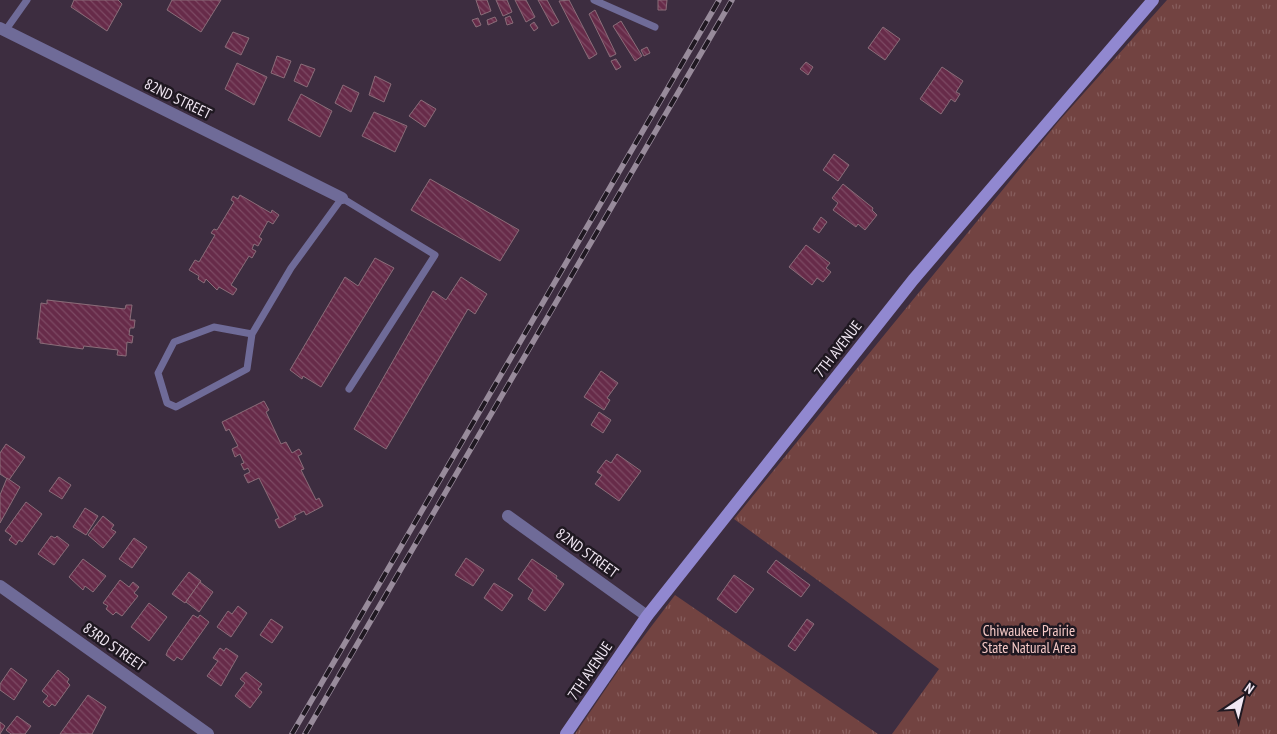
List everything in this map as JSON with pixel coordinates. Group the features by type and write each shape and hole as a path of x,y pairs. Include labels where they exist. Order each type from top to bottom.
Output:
{"street":[{"name":"7TH AVENUE","path":"566,734 647,616 934,254 1153,0"},
{"name":"82ND STREET","path":"3,30 342,198"},
{"name":"82ND STREET","path":"508,516 647,616"},
{"name":"83RD STREET","path":"0,586 208,734"}],"lane":[{"path":"3,30 26,0"},
{"path":"594,0 655,27"},
{"path":"252,334 214,327 174,342 158,374 167,403 176,407 247,369 252,334 291,268 342,198 436,255 349,389"}],"green space":[{"name":"Chiwaukee Prairie State Natural Area","path":"1167,0 1277,0 1277,734 892,734 939,669 734,519 1058,122"},
{"path":"675,595 878,734 575,734 620,668"}],"building":[{"path":"74,0 118,0 122,4 107,31 71,7"},
{"path":"172,0 221,0 201,32 167,10"},
{"path":"476,0 487,0 491,11 481,15"},
{"path":"496,0 507,0 512,12 503,16"},
{"path":"515,0 526,0 535,17 526,22"},
{"path":"538,0 547,0 559,22 552,26"},
{"path":"569,0 597,54 589,59 559,1"},
{"path":"658,0 667,0 666,10 658,10"},
{"path":"595,10 616,54 610,57 589,14"},
{"path":"510,16 513,23 507,25 505,18"},
{"path":"495,17 497,21 488,25 487,20"},
{"path":"478,18 481,25 476,27 472,20"},
{"path":"621,21 642,56 635,61 613,26"},
{"path":"534,22 538,28 534,31 530,25"},
{"path":"883,27 900,39 885,60 868,48"},
{"path":"233,32 249,38 241,55 225,47"},
{"path":"647,47 650,53 644,56 641,50"},
{"path":"277,56 291,61 284,78 271,73"},
{"path":"616,59 621,67 616,70 611,61"},
{"path":"806,62 813,67 808,75 800,69"},
{"path":"237,63 267,77 254,105 225,89"},
{"path":"301,64 315,69 307,87 294,81"},
{"path":"942,67 963,81 956,92 960,94 955,102 951,99 941,114 920,99"},
{"path":"375,76 391,84 384,102 369,95"},
{"path":"343,85 359,93 351,112 335,103"},
{"path":"301,94 332,111 320,137 288,120"},
{"path":"421,100 436,109 425,127 409,116"},
{"path":"374,112 407,126 395,152 362,136"},
{"path":"834,154 849,165 838,181 823,170"},
{"path":"430,179 519,230 500,261 411,210"},
{"path":"843,184 873,208 872,210 877,215 865,230 858,224 856,227 833,210 838,203 832,198"},
{"path":"240,195 271,213 272,210 279,215 273,224 268,221 259,237 262,239 258,246 254,244 252,249 256,251 252,258 249,256 231,285 237,289 233,295 219,287 217,290 206,279 204,283 198,279 199,276 189,270 195,260 199,262 215,235 211,233 214,229 217,230 234,202 231,200 233,196 238,199"},
{"path":"821,217 827,222 819,233 813,229"},
{"path":"806,245 830,263 826,268 831,272 823,282 817,278 812,285 789,267"},
{"path":"375,258 394,268 321,387 303,376 302,379 290,370 345,277 358,286"},
{"path":"461,277 487,294 475,314 468,309 386,449 354,429 433,291 446,300"},
{"path":"47,300 125,309 126,305 132,305 130,320 135,320 134,328 130,328 129,335 133,336 132,343 127,342 126,356 117,355 118,350 84,346 83,349 40,343 40,339 37,339 41,303 47,304"},
{"path":"601,371 618,383 607,398 610,400 604,410 584,397"},
{"path":"264,401 269,410 266,412 281,444 286,442 292,453 299,449 302,454 298,456 304,469 301,470 316,500 319,498 323,506 306,515 304,511 294,516 296,519 279,528 275,520 279,518 259,478 248,483 244,475 250,472 248,468 244,470 241,464 244,463 240,454 235,457 232,449 238,446 229,429 226,431 222,422"},
{"path":"599,412 611,420 603,433 591,425"},
{"path":"6,444 25,457 9,480 0,474 0,453"},
{"path":"617,454 641,471 619,501 595,484 602,475 597,472 606,460 611,463"},
{"path":"59,477 71,485 62,499 49,491"},
{"path":"7,478 20,487 0,523 0,495"},
{"path":"26,502 42,514 22,542 19,540 16,545 9,540 12,536 5,531"},
{"path":"85,508 98,516 86,535 73,527"},
{"path":"103,516 114,525 111,529 116,532 103,548 88,535"},
{"path":"51,536 55,538 57,536 69,545 54,565 38,554"},
{"path":"134,538 147,547 132,568 119,559"},
{"path":"466,558 484,570 473,586 455,575"},
{"path":"83,559 106,576 93,592 85,586 83,590 69,577"},
{"path":"532,559 557,576 556,578 564,584 545,611 528,599 533,590 518,579"},
{"path":"776,560 810,585 801,597 767,572"},
{"path":"189,572 201,581 185,603 172,594"},
{"path":"734,575 754,589 736,613 717,599"},
{"path":"120,580 129,587 133,582 139,587 134,593 138,596 122,616 116,612 113,615 106,609 108,606 103,603"},
{"path":"200,582 213,592 199,612 186,602"},
{"path":"494,583 513,595 502,611 484,598"},
{"path":"149,603 167,617 149,641 131,627"},
{"path":"238,606 247,613 231,637 217,627 228,611 232,614"},
{"path":"193,615 198,618 200,615 209,622 182,660 177,657 174,661 166,655 168,650"},
{"path":"271,619 283,627 272,643 260,635"},
{"path":"807,619 814,624 795,651 788,646"},
{"path":"220,648 224,651 226,648 238,656 221,686 207,676 218,661 213,658"},
{"path":"11,668 27,680 14,700 0,690 0,684"},
{"path":"58,670 69,679 67,682 70,685 55,706 52,704 49,707 43,702 48,696 42,691"},
{"path":"246,672 262,684 258,689 262,692 250,708 235,696 245,683 240,679"},
{"path":"88,695 106,707 92,734 60,734"},
{"path":"17,716 31,726 25,734 11,734 6,730"},
{"path":"0,722 5,726 0,734"}],"railway":[{"path":"292,734 719,0"},
{"path":"305,734 732,0"}]}
